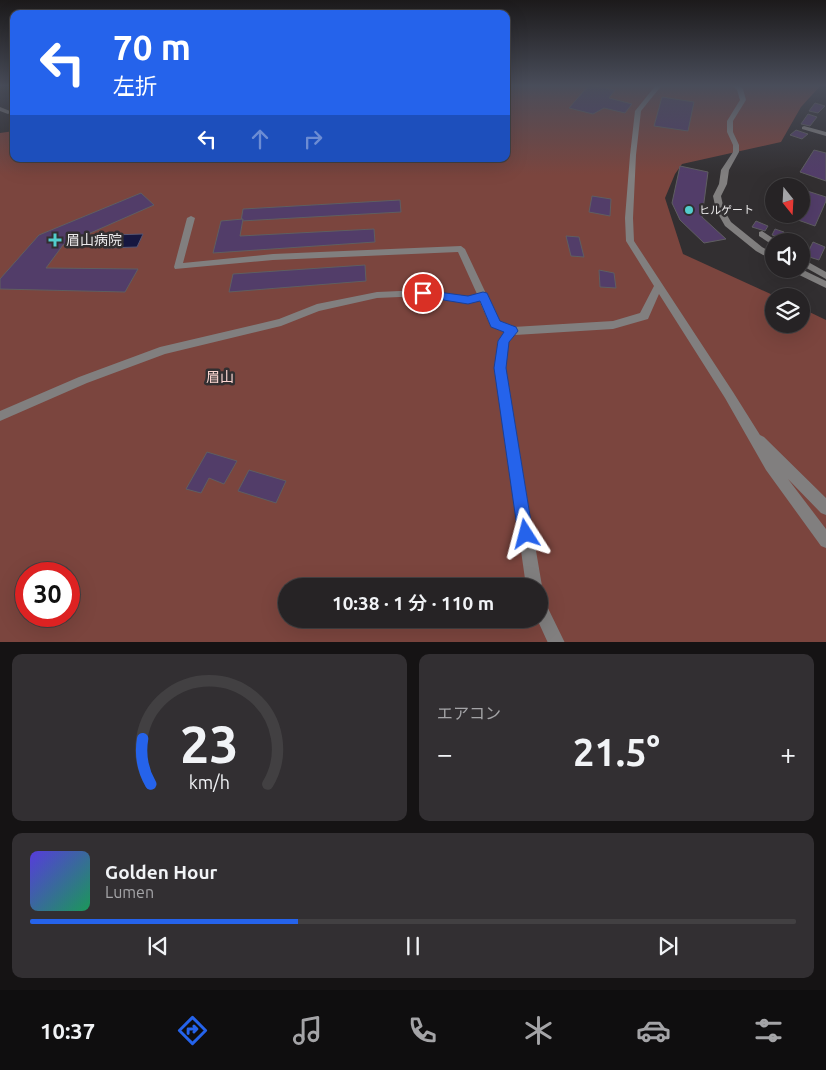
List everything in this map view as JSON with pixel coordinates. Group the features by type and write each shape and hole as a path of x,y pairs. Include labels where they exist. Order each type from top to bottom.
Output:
{"street":[{"path":"637,115 632,155 628,218 630,241 710,365 770,466 826,541"},
{"path":"734,115 730,121 730,132 736,145 736,152 725,170 717,196 720,210 728,224 765,253"},
{"path":"804,128 826,134"},
{"path":"191,218 178,267 273,257 461,249 495,324 512,331 613,325 644,316 658,287"},
{"path":"810,266 826,276"},
{"path":"810,277 826,285"},
{"path":"0,416 83,380 164,350 281,322 317,308 377,295 423,293 468,300 483,296"},
{"path":"512,331 504,341 500,368 533,578"},
{"path":"749,429 826,508"},
{"path":"548,624 557,642"}],"green space":[{"name":"眉山","path":"510,115 796,115 781,142 682,164 675,174 665,198 683,254 765,291 765,333 810,333 810,312 826,320 826,642 0,642 0,133 10,132 10,162 510,162"}],"shaded area":[{"path":"143,234 137,247 104,248 112,235"}],"building":[{"path":"657,115 691,115 688,131 654,126"},
{"path":"807,115 817,117 810,126 801,124"},
{"path":"796,130 808,134 802,139 790,135"},
{"path":"814,150 826,153 826,181 800,172"},
{"name":"ヒルゲート","path":"680,166 708,172 702,217 726,239 704,243 680,220 672,203"},
{"path":"810,192 826,197 815,226 806,223 810,223"},
{"name":"眉山病院","path":"141,193 154,205 63,245 46,268 138,269 125,292 0,289 0,279 39,235"},
{"path":"592,196 611,199 610,216 589,212"},
{"path":"400,200 401,212 241,221 243,209"},
{"path":"243,219 240,236 374,229 375,242 213,253 221,221"},
{"path":"756,221 768,226 765,231 752,227"},
{"path":"775,229 784,232 784,233 773,233"},
{"path":"566,236 579,237 584,257 571,256"},
{"path":"813,242 825,247 819,260 810,257 810,248"},
{"path":"365,265 366,281 229,292 233,274"},
{"path":"599,270 614,273 616,288 600,287"},
{"path":"207,452 237,461 224,484 209,478 201,493 186,489"},
{"path":"249,470 286,481 276,503 238,491"}],"place":[{"name":"ヒルゲート","path":"689,210"},
{"name":"眉山病院","path":"55,240"}],"route":[{"path":"423,293 468,300 483,296 495,324 512,331 504,341 500,368 526,534"}]}
